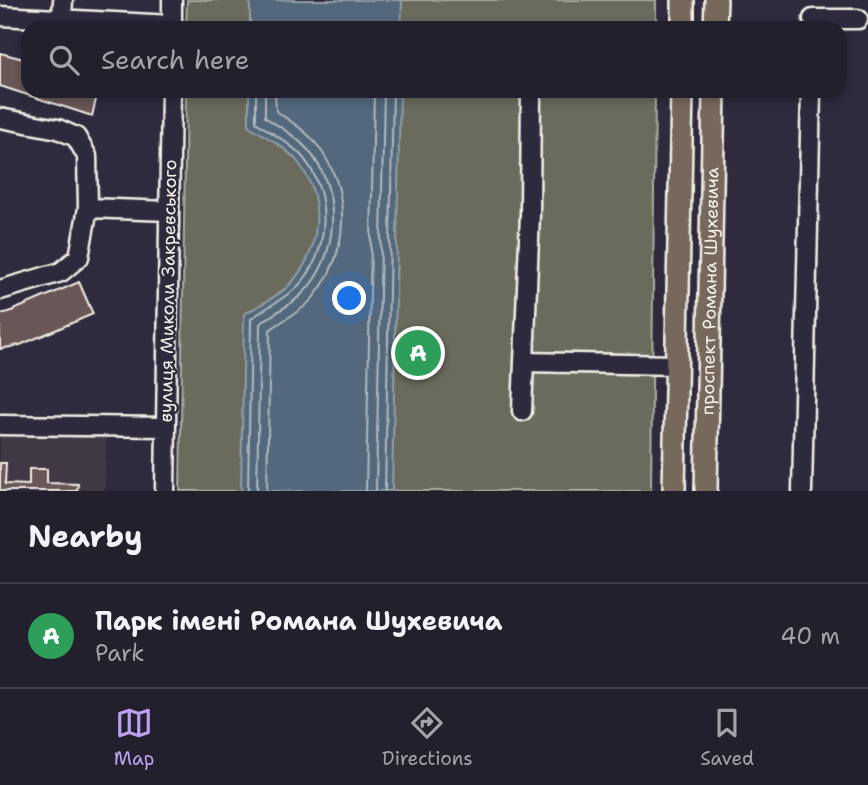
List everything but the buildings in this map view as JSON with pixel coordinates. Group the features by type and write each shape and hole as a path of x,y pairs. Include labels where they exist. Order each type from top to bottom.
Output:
{"main road":[{"path":"683,0 683,21"},
{"path":"715,21 716,0"},
{"name":"проспект Романа Шухевича","path":"674,491 682,98"},
{"name":"проспект Романа Шухевича","path":"706,491 714,98"}],"street":[{"path":"172,0 172,21"},
{"path":"813,0 813,21"},
{"path":"0,16 62,9 135,21"},
{"path":"836,21 858,19"},
{"name":"вулиця Миколи Закревського","path":"165,491 171,98"},
{"path":"522,411 530,214 531,98"},
{"path":"802,491 811,98"},
{"path":"0,118 58,129 76,137 87,156 88,208 79,257 61,272 0,290"},
{"path":"88,208 169,211"},
{"path":"524,362 676,366"},
{"path":"0,425 166,427"}],"shaded area":[{"path":"0,432 106,433 105,491 0,491"}],"green space":[{"path":"187,0 656,0 656,21 186,21"},
{"path":"186,98 655,98 651,491 180,491"}],"water":[{"path":"250,0 402,0 401,21 250,21"},
{"path":"249,98 400,98 392,491 241,491 244,314 276,295 293,281 310,253 316,221 312,190 297,161 280,146 249,126"}],"place":[{"name":"Парк імені Романа Шухевича","path":"418,353"}]}
